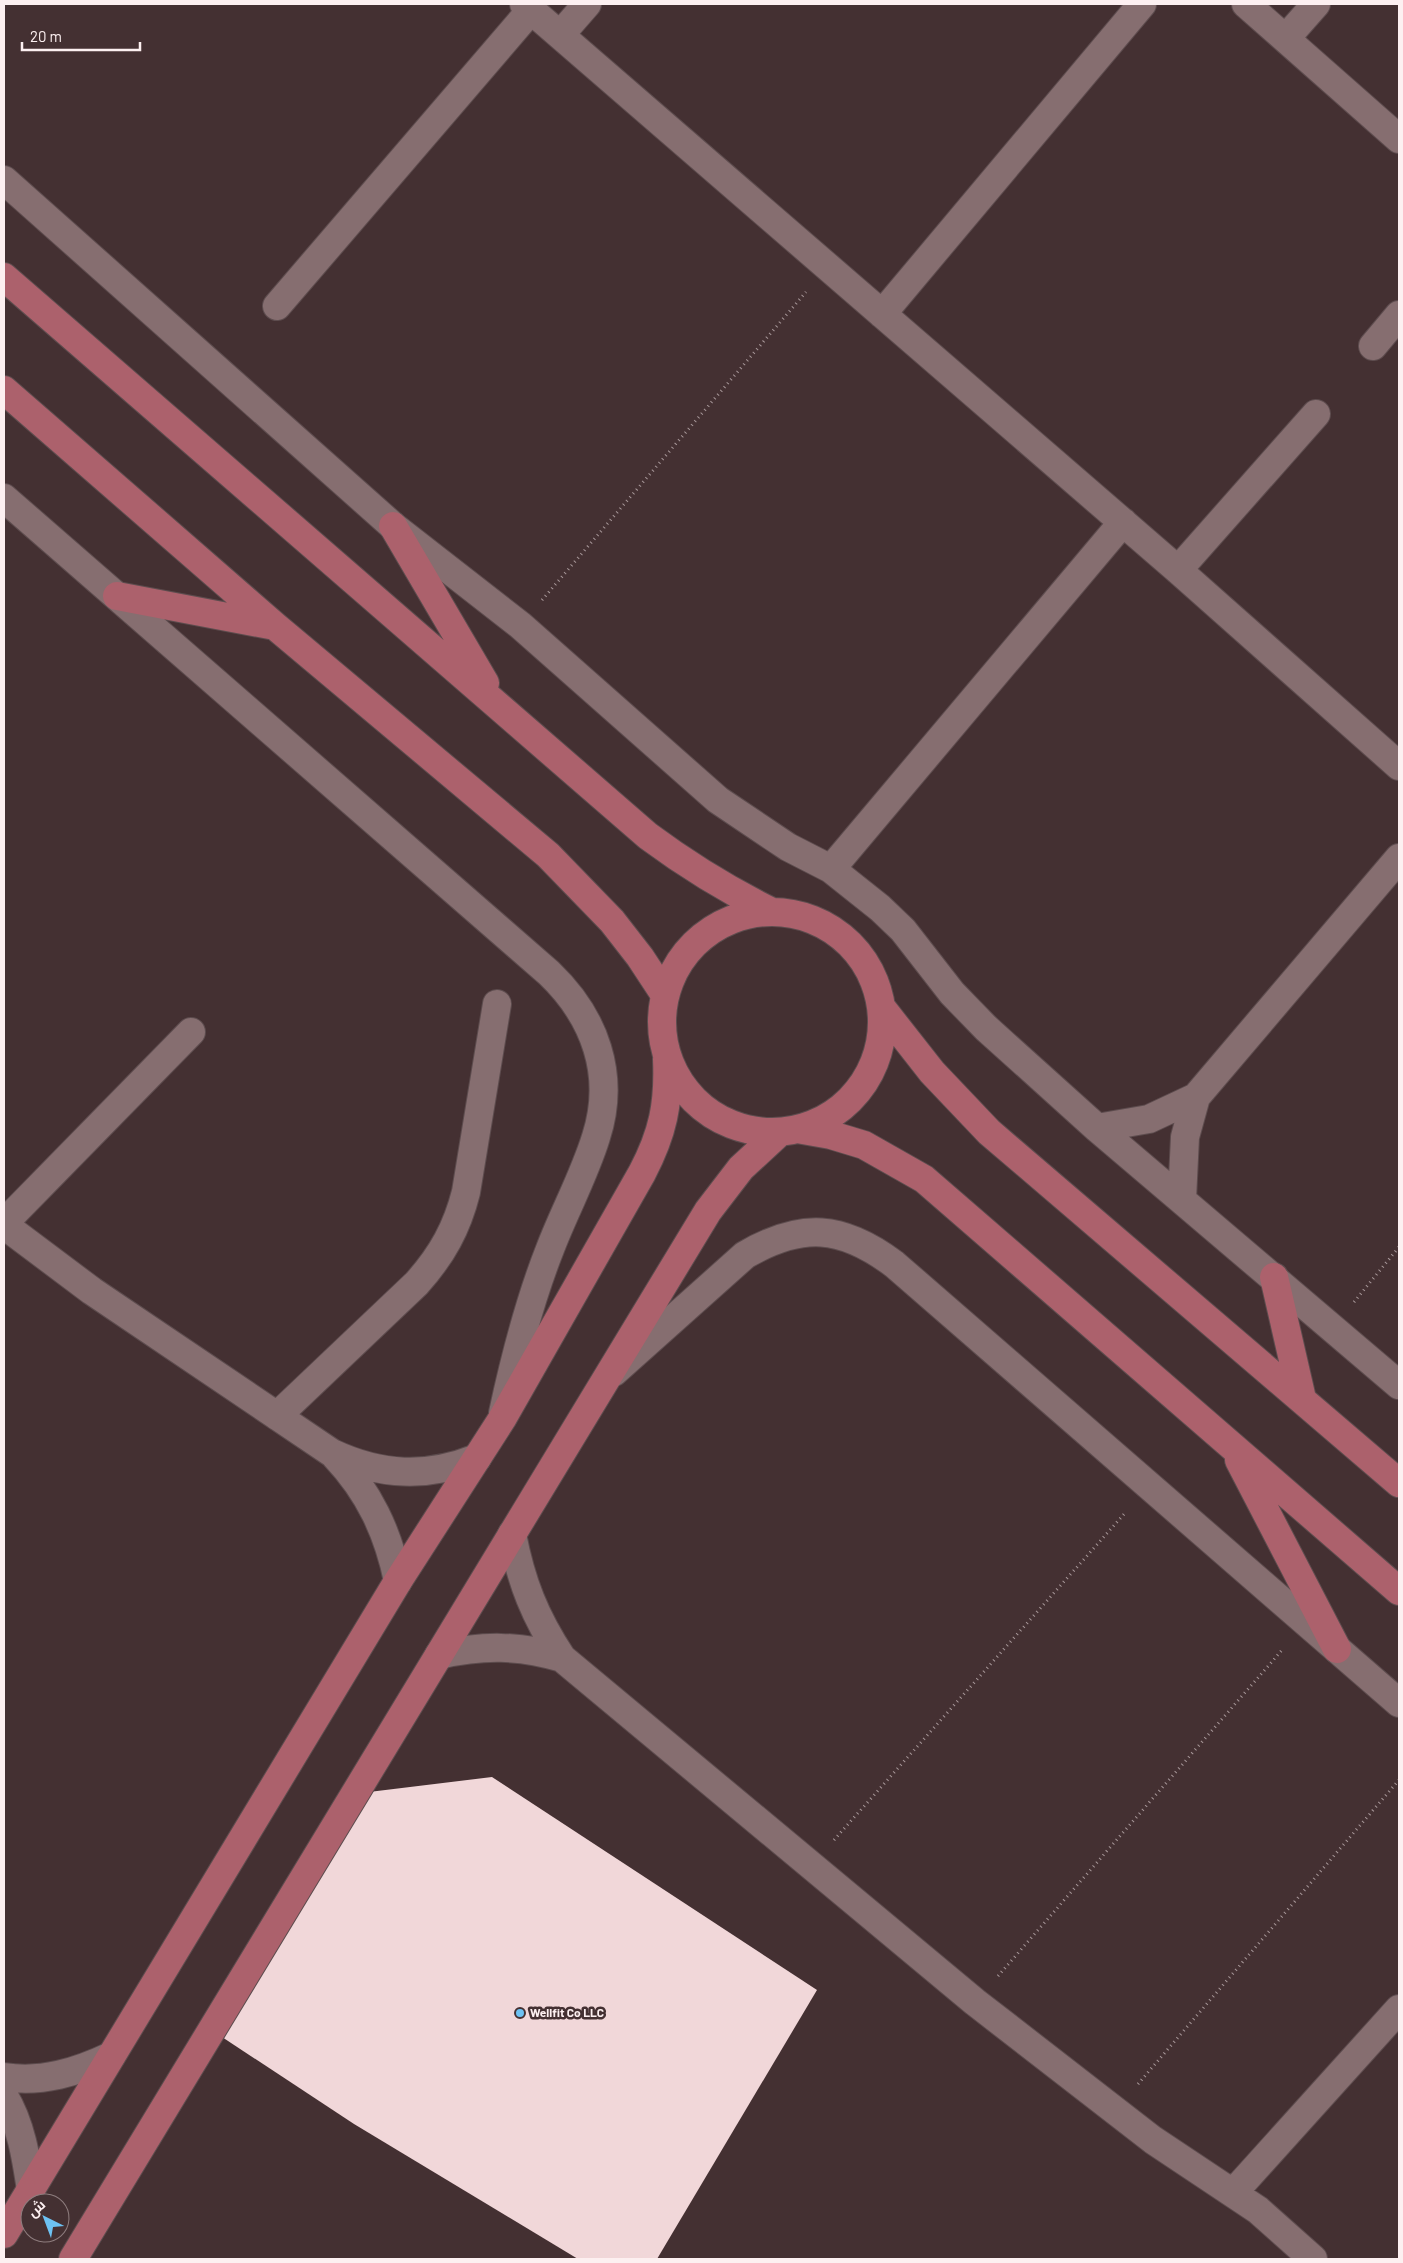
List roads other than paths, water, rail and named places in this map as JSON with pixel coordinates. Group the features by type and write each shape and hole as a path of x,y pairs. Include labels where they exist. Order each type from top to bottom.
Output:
{"main road":[{"path":"4,276 648,836 711,880 770,911"},
{"path":"4,390 275,626 548,855 612,921 640,957 665,995"},
{"path":"393,526 496,702"},
{"path":"117,596 275,626"},
{"path":"4,2234 398,1580 502,1419 656,1147 665,1118 668,1088 667,1059 661,1027 665,995 675,968 692,945 715,927 732,920 770,911 802,915 831,928 855,949 873,976 881,1007 881,1039 870,1070 852,1097 827,1117 789,1130 760,1148 724,1188 604,1382 73,2259"},
{"path":"881,1007 932,1072 989,1132 1399,1483"},
{"path":"667,1059 681,1084 694,1098 724,1122 752,1130 789,1130 831,1135 864,1145 924,1179 951,1200 1399,1591"},
{"path":"1274,1277 1302,1399"},
{"path":"1232,1447 1337,1649"}],"street":[{"path":"560,36 587,4"},
{"path":"882,314 1142,4"},
{"path":"1246,4 1399,139"},
{"path":"1286,38 1316,4"},
{"path":"277,306 527,7 1123,522 1399,766"},
{"path":"4,180 393,526 520,625 718,800 766,833 831,869 880,908 903,930 952,993 986,1028 1097,1128 1399,1385"},
{"path":"1373,346 1399,315"},
{"path":"1178,570 1316,414"},
{"path":"4,498 549,973 568,991 582,1012 594,1035 601,1060 604,1086 602,1112 596,1137 550,1249 530,1304 514,1362 502,1419"},
{"path":"831,869 1123,522"},
{"path":"1097,1128 1149,1119 1196,1097 1399,858"},
{"path":"277,1416 417,1283 435,1264 449,1241 460,1217 466,1192 497,1004"},
{"path":"191,1032 4,1224 92,1292 332,1453 347,1468 371,1502 388,1540 398,1580"},
{"path":"1182,1199 1185,1137 1196,1097"},
{"path":"604,1382 745,1255 768,1241 794,1234 822,1232 848,1236 872,1248 894,1264 1399,1703"},
{"path":"332,1453 366,1467 404,1473 441,1469 476,1458"},
{"path":"512,1534 519,1569 534,1612 562,1658 975,2002 1114,2111 1282,2229 1313,2259"},
{"path":"439,1655 488,1646 538,1650 562,1658"},
{"path":"1233,2193 1399,2009"},
{"path":"4,2077 41,2078 65,2074 111,2056"},
{"path":"4,2096 19,2130 27,2160 31,2190"}],"place":[{"name":"Wellfit Co LLC","path":"520,2013"}]}
